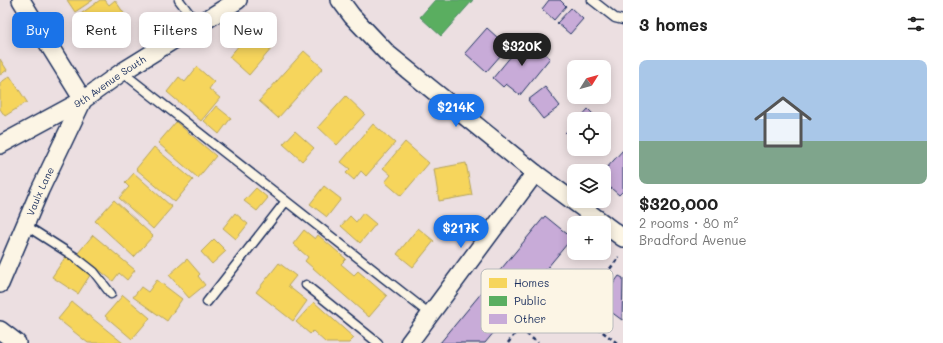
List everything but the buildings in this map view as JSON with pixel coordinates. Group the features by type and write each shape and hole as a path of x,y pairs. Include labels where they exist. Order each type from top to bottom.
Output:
{"street":[{"path":"21,0 83,100"},
{"name":"9th Avenue South","path":"212,16 238,0"},
{"path":"340,0 352,16 388,54 535,173 594,216"},
{"name":"9th Avenue South","path":"0,145 83,100 122,72 161,48"},
{"name":"Vaulx Lane","path":"0,284 40,190 83,100"},
{"path":"409,343 535,173"},
{"path":"611,229 623,238"},
{"path":"0,330 17,343"}],"lane":[{"path":"179,0 188,12"},
{"path":"592,0 615,18 623,20"},
{"path":"122,72 430,315"},
{"path":"207,302 286,201"},
{"path":"25,225 75,257 94,272 111,294"},
{"path":"306,285 378,343"}],"path":[{"path":"610,269 619,257"},
{"path":"508,343 515,333"},
{"path":"525,333 538,343"},
{"path":"604,333 617,343"}]}
